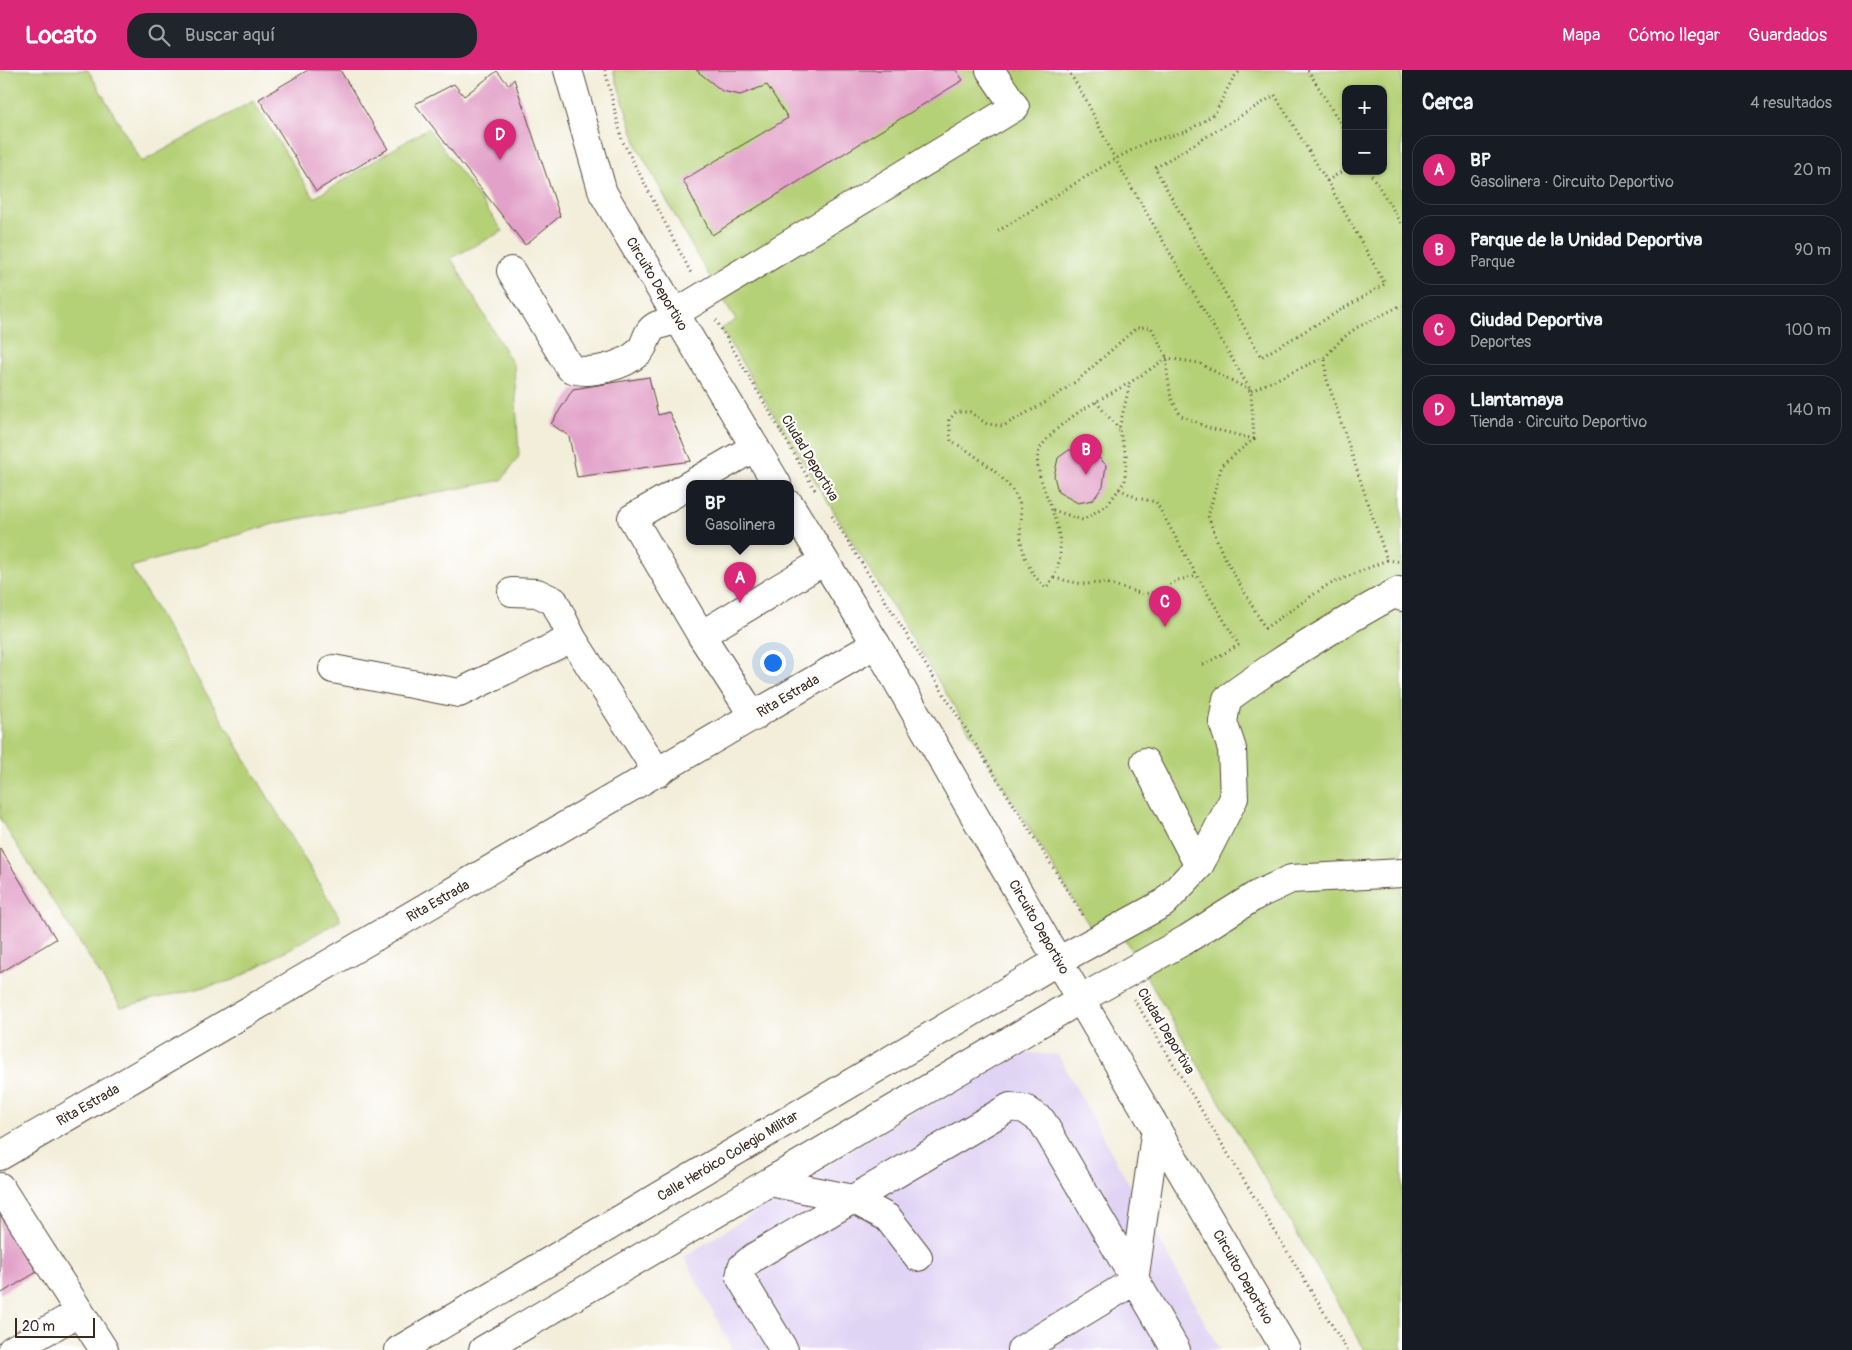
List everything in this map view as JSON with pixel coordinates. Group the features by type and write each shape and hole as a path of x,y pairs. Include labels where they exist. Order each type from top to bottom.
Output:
{"main road":[{"name":"Circuito Deportivo","path":"568,70 603,193 775,480"},
{"path":"511,271 570,368 579,372 617,365 640,351 648,333 656,326 676,317 704,297 1015,107 990,70"},
{"path":"698,480 755,447"},
{"path":"686,487 632,518 701,635 754,717"},
{"name":"Circuito Deportivo","path":"794,512 876,644 1080,999 1286,1350"},
{"path":"701,635 824,561"},
{"path":"512,592 537,593 554,601 572,638 658,772"},
{"name":"Calle Heróico Colegio Militar","path":"399,1350 1097,938 1164,903 1199,866 1234,798 1232,749 1223,722 1227,699 1271,666 1328,630 1401,593"},
{"path":"333,669 459,694 572,638"},
{"name":"Rita Estrada","path":"0,1156 876,644"},
{"path":"1145,762 1199,866"},
{"path":"483,1350 1080,999 1121,978 1255,896 1291,879 1402,873"},
{"path":"853,1082 874,1120"},
{"path":"784,1350 740,1277 742,1267 754,1257 1010,1107 1025,1109 1042,1122 1176,1350"},
{"path":"1134,1281 1156,1128"},
{"path":"770,1182 853,1199 888,1218 918,1257"},
{"path":"0,1187 104,1350"},
{"path":"1021,1350 1134,1281"},
{"path":"12,1350 80,1312"}],"path":[{"name":"Ciudad Deportiva","path":"604,70 622,140 704,297 819,496"},
{"path":"1068,70 1086,100 1114,159 1252,390 1254,439"},
{"path":"998,231 1114,159 1147,142 1185,132 1204,121 1215,113 1233,78 1241,70"},
{"path":"1308,70 1344,130"},
{"path":"1275,95 1327,180 1385,284 1261,357 1155,168 1275,95"},
{"path":"1327,180 1342,171"},
{"path":"1371,175 1402,224"},
{"path":"1252,390 1325,358 1344,337 1356,328 1402,305"},
{"path":"1252,390 1199,363 1167,358 1130,382 1075,413 1041,446 1037,464 1040,479 1060,530 1059,554 1054,578 1046,588 1033,576 1021,541 1020,505 1004,479 970,451 952,441 949,420 956,412 970,412 987,424 1003,426 1022,417 1078,380 1136,328 1151,327 1167,358 1171,398 1181,416 1209,428 1254,439"},
{"path":"1325,358 1326,377 1387,560"},
{"path":"1119,429 1130,382"},
{"path":"1053,510 1083,520 1108,504 1125,481 1126,455 1119,429 1096,402"},
{"path":"1254,439 1222,465 1208,516 1222,553 1265,628 1326,586 1387,560 1402,562"},
{"path":"1119,489 1137,498 1156,502 1197,576 1239,645 1203,665"},
{"name":"Ciudad Deportiva","path":"829,512 1097,938"},
{"path":"1054,578 1082,584 1107,583 1143,594 1161,591 1178,580 1197,576"},
{"name":"Ciudad Deportiva","path":"1121,978 1347,1350"}],"shaded area":[{"path":"1006,1051 1058,1055 1220,1350 733,1350 684,1257"}],"green space":[{"path":"0,70 88,70 142,162 253,101 314,198 428,128 503,231 451,258 514,366 519,456 502,480 277,523 131,567 341,920 234,980 121,1007 0,819"},
{"path":"613,70 1402,70 1402,1350 1365,1350 1117,926 1097,938 721,329 736,320 696,254 638,148"}],"building":[{"path":"308,70 340,70 388,149 316,191 259,99"},
{"path":"696,70 956,70 963,80 712,235 683,180 788,118 767,85 740,95 722,91"},
{"path":"497,71 509,85 514,79 560,216 525,245 415,104 454,84 464,96"},
{"path":"649,377 658,415 669,412 691,461 577,477 569,436 551,424 573,389"},
{"path":"1069,450 1091,450 1106,465 1103,486 1093,500 1078,503 1058,492 1054,476 1058,458"},
{"path":"0,848 56,939 0,973"},
{"path":"0,1210 37,1272 0,1294"}],"place":[{"name":"Llantamaya","path":"500,160"},
{"name":"Parque de la Unidad Deportiva","path":"1086,475"},
{"name":"BP","path":"740,603"},
{"name":"Ciudad Deportiva","path":"1165,627"}]}
